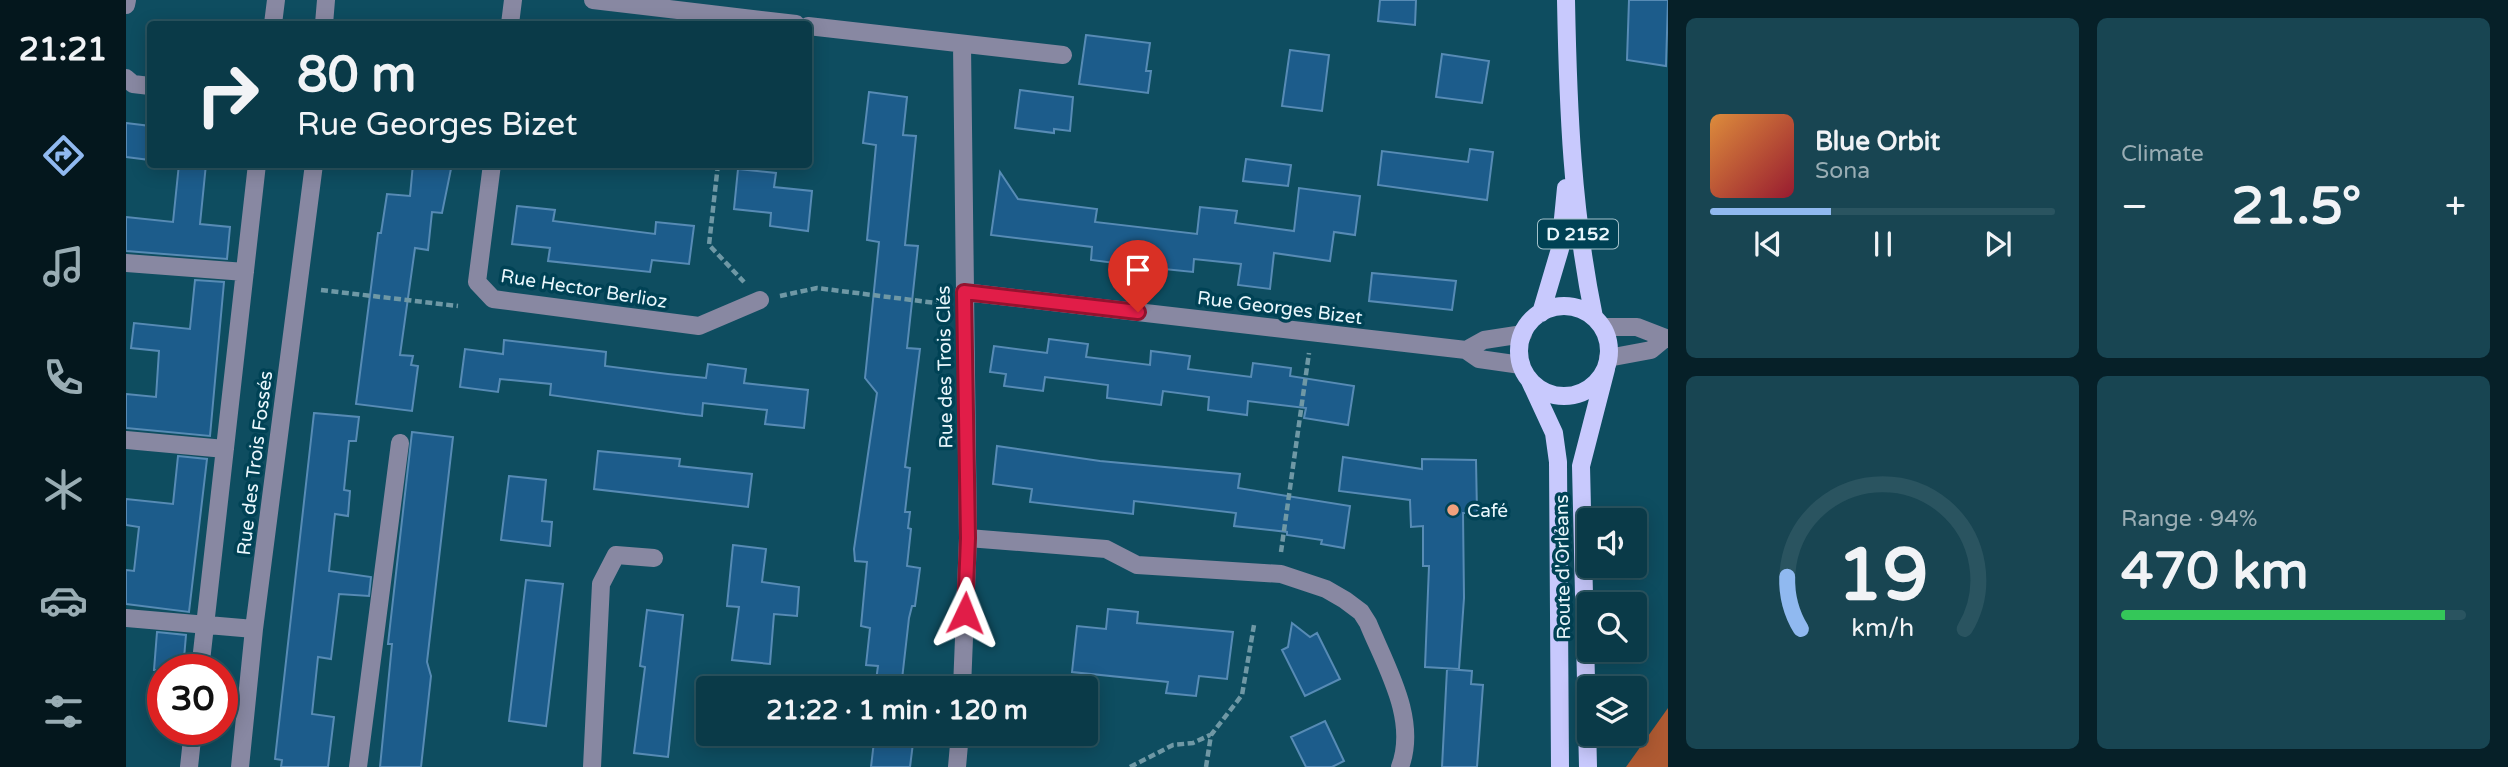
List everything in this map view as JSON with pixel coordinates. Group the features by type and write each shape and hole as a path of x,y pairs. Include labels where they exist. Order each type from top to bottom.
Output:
{"main road":[{"name":"D 2152","path":"1566,0 1569,150 1579,247 1598,322"},
{"name":"D 2152","path":"1541,313 1560,249 1569,150"},
{"path":"1568,306 1598,322 1608,340 1607,363 1597,383 1585,392 1570,396 1554,396 1540,389 1525,372 1520,349 1523,334 1541,313 1554,307 1568,306"},
{"name":"Route d'Orléans","path":"1588,767 1581,466 1607,363"},
{"name":"Route d'Orléans","path":"1525,372 1553,433 1559,462 1560,767"}],"street":[{"path":"273,21 276,0"},
{"path":"324,21 326,0"},
{"path":"510,21 513,0"},
{"path":"593,0 771,21"},
{"path":"812,26 1063,55"},
{"name":"Rue des Trois Clés","path":"962,45 968,538 962,676"},
{"path":"126,78 133,85 147,86"},
{"path":"202,654 257,168"},
{"name":"Rue des Trois Fossés","path":"240,767 254,629 313,168"},
{"name":"Rue Hector Berlioz","path":"491,168 477,282 493,299 699,326 760,300"},
{"path":"126,262 245,272"},
{"name":"Rue Georges Bizet","path":"964,292 1466,350 1479,359 1525,372"},
{"path":"1598,322 1637,327 1666,339"},
{"name":"Rue Georges Bizet","path":"1466,350 1484,340 1523,334"},
{"path":"1607,363 1651,350 1666,339"},
{"path":"126,440 225,449"},
{"path":"358,767 400,443"},
{"path":"968,538 1106,550 1137,565 1281,574 1326,589 1360,612 1368,623 1400,703 1406,726 1400,767"},
{"path":"592,767 601,584 616,555 654,558"},
{"path":"126,618 254,629"},
{"path":"189,767 191,745"},
{"path":"957,767 959,746"}],"path":[{"path":"718,168 709,245 760,300 817,288 947,304"},
{"path":"321,290 458,306"},
{"path":"1280,558 1310,349"},
{"path":"1130,767 1173,745 1193,743 1211,735 1242,695 1254,625"},
{"path":"1206,767 1211,735"}],"shaded area":[{"path":"1668,708 1668,767 1626,767 1641,746 1647,746 1647,738"}],"building":[{"path":"1380,0 1416,0 1415,25 1378,21"},
{"path":"1629,0 1668,0 1666,66 1627,60"},
{"path":"1086,35 1150,43 1146,71 1151,71 1148,93 1079,84"},
{"path":"1290,50 1329,55 1322,111 1282,106"},
{"path":"1442,54 1489,61 1482,103 1436,97"},
{"path":"1020,90 1073,97 1070,131 1054,129 1054,133 1015,128"},
{"path":"869,92 907,97 903,135 916,136 905,245 918,246 907,348 920,349 905,467 910,468 905,512 910,512 908,528 911,529 907,566 920,568 915,606 912,606 909,618 902,676 877,676 878,666 866,665 870,628 861,626 867,562 855,561 854,549 877,393 865,378 879,242 867,240 876,145 863,143"},
{"path":"126,123 147,126 147,160 126,157"},
{"path":"1470,149 1493,152 1487,200 1378,185 1382,151 1468,162"},
{"path":"1246,159 1291,165 1288,186 1243,181"},
{"path":"179,168 206,168 200,224 230,227 227,259 126,251 126,217 173,222"},
{"path":"413,168 451,168 442,213 432,212 428,250 415,248 400,355 413,356 411,365 418,366 412,411 356,404 378,233 381,233 387,194 410,196"},
{"path":"738,169 776,173 774,187 812,191 808,231 770,226 771,213 734,209"},
{"path":"1000,172 1018,199 1097,209 1095,222 1197,234 1200,207 1237,211 1235,223 1294,231 1299,188 1360,196 1355,235 1334,232 1330,261 1274,253 1270,289 1238,285 1241,264 1194,259 1193,272 1154,268 1091,260 1092,247 991,235"},
{"path":"517,206 555,210 553,221 655,234 656,222 694,226 689,264 652,260 650,272 548,261 550,248 512,244"},
{"path":"1372,273 1456,281 1452,310 1369,301"},
{"path":"195,280 224,282 210,436 126,428 126,394 156,397 159,351 131,348 134,323 190,329"},
{"path":"1049,339 1088,344 1086,357 1150,365 1151,351 1190,356 1188,369 1251,377 1253,363 1291,368 1290,376 1354,386 1348,425 1304,418 1306,408 1248,401 1247,415 1208,410 1209,397 1163,391 1161,405 1107,398 1108,385 1045,377 1043,391 1004,386 1006,374 990,372 994,346 1047,353"},
{"path":"504,340 606,352 605,366 668,374 706,378 708,364 746,369 744,383 808,390 804,428 765,424 767,410 703,403 702,416 685,414 550,395 551,384 500,379 498,392 460,387 465,349 503,354"},
{"path":"314,413 359,417 356,441 349,441 344,490 350,491 348,516 335,514 329,571 371,577 369,596 339,594 331,659 318,657 312,714 334,717 328,767 281,767 282,760 275,759"},
{"path":"412,432 453,437 427,662 431,676 421,767 380,767 392,644 388,644"},
{"path":"997,446 1100,461 1240,474 1238,488 1350,506 1344,548 1321,544 1322,540 1287,535 1287,532 1234,526 1236,513 1134,501 1133,514 1030,502 1032,489 993,484"},
{"path":"598,451 680,459 679,466 752,474 748,507 594,489"},
{"path":"178,456 207,459 189,612 126,604 126,570 134,571 139,527 126,525 126,499 173,504"},
{"path":"1343,457 1422,469 1422,459 1476,460 1477,513 1463,513 1464,598 1459,669 1425,667 1429,566 1423,566 1423,526 1411,527 1410,500 1339,491"},
{"path":"509,476 546,480 542,521 552,522 550,546 501,540"},
{"path":"733,545 766,549 762,582 799,587 797,616 774,614 770,664 732,660 739,607 727,606"},
{"path":"526,580 563,584 546,726 509,721"},
{"path":"1108,609 1138,612 1137,623 1233,632 1227,679 1199,676 1196,696 1166,693 1168,682 1072,672 1077,626 1106,629"},
{"path":"647,610 683,615 668,757 634,753 645,667 640,666"},
{"path":"1292,623 1310,637 1317,633 1340,679 1305,696 1282,650 1288,647"},
{"path":"157,632 186,635 184,654 155,654"},
{"path":"1447,669 1472,671 1471,684 1483,685 1477,767 1442,767"},
{"path":"1325,721 1344,761 1332,767 1306,767 1291,737"},
{"path":"873,746 913,746 910,767 871,767"}],"place":[{"name":"Café","path":"1453,510"}],"route":[{"path":"965,613 968,538 964,292 1138,312"}]}
